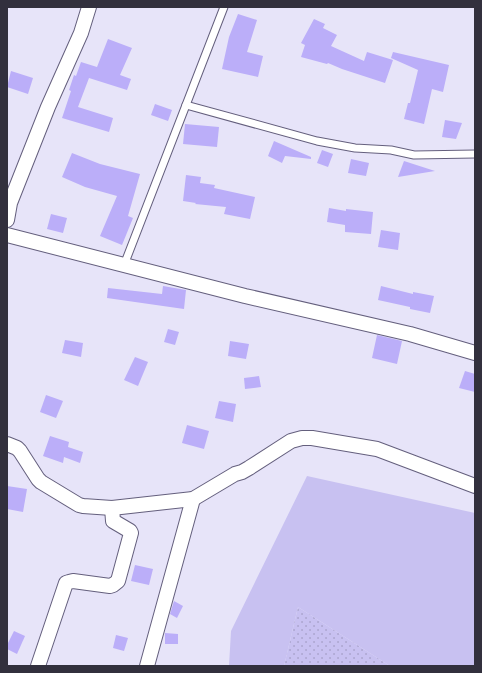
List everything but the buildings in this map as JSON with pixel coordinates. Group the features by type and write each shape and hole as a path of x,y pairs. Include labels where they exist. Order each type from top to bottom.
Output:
{"street":[{"path":"7,220 8,202 81,33 89,7"},
{"path":"7,235 245,296 410,334 475,353"},
{"path":"7,444 17,448 20,451 41,482 79,506 112,508 193,499 235,474 249,468 292,441 302,438 312,438 377,450 475,486"},
{"path":"147,666 193,499"},
{"path":"38,666 66,583 73,581 110,586 118,582 131,532 113,521 112,508"}],"lane":[{"path":"124,265 224,7"},
{"path":"186,105 316,141 355,148 391,150 414,155 475,154"}],"shaded area":[{"path":"307,476 475,513 475,666 390,666 298,607 284,666 229,666 231,631"},
{"path":"298,607 390,666 284,666"}]}
